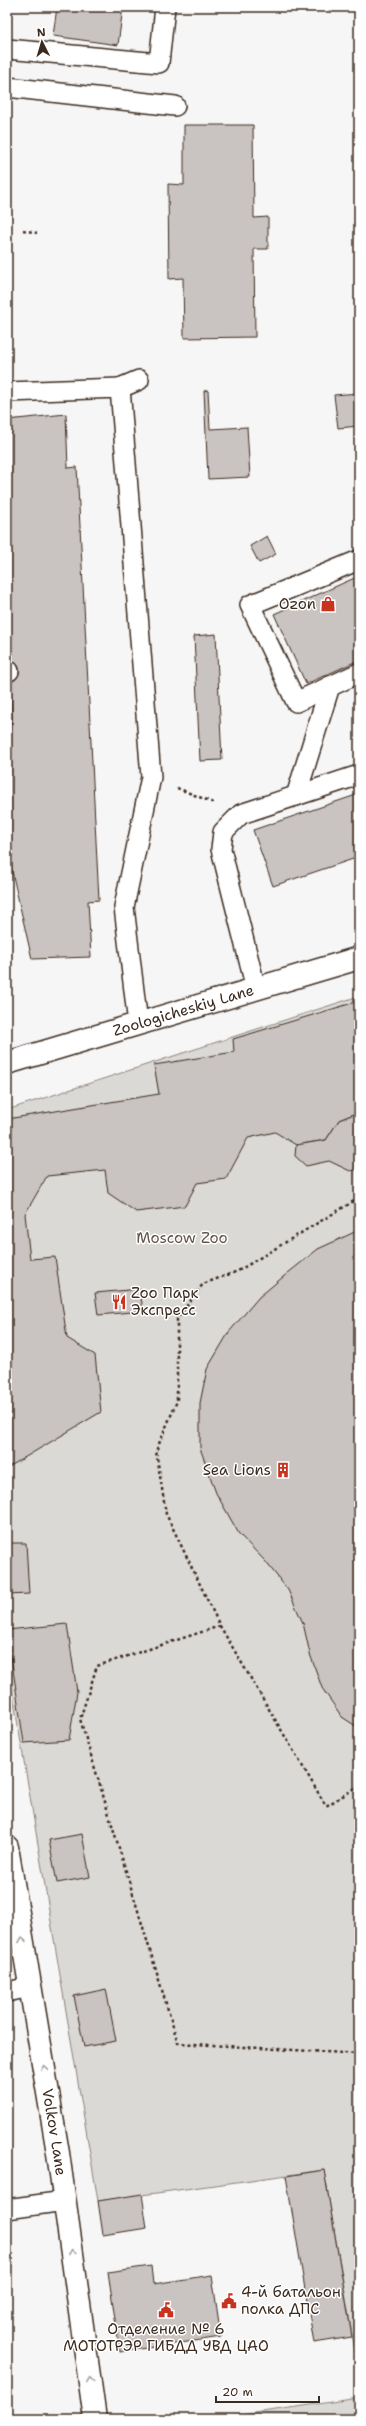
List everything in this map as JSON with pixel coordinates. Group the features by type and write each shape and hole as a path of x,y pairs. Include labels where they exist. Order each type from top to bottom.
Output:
{"street":[{"name":"Zoologicheskiy Lane","path":"7,1063 359,958"},
{"name":"Volkov Lane","path":"7,1847 64,2201 95,2419"}],"lane":[{"path":"7,49 159,63 165,7"},
{"path":"7,87 175,106"},
{"path":"7,392 120,388 139,380"},
{"path":"120,388 151,777 124,907 138,1024"},
{"path":"359,560 250,605 296,702 359,673"},
{"path":"296,796 330,686"},
{"path":"256,989 221,849 223,832 242,814 359,775"},
{"path":"7,1992 30,1988"},
{"path":"7,2209 64,2201"}],"path":[{"path":"23,230 37,233"},
{"path":"151,777 242,814"},
{"path":"359,1198 238,1271 203,1284 177,1319 177,1401 156,1451 166,1514 220,1626 326,1806 359,1786"},
{"path":"220,1626 97,1666 80,1719 178,2043 359,2054"}],"green space":[{"name":"Moscow Zoo","path":"359,996 359,2375 324,2170 98,2201 7,1660 7,1110"},
{"path":"359,2398 359,2419 213,2419"}],"building":[{"path":"57,7 123,7 118,45 53,36"},
{"path":"327,7 359,7 359,11"},
{"path":"184,125 253,125 254,218 268,217 268,249 254,249 255,337 184,338 183,278 169,279 168,184 184,185"},
{"path":"208,390 210,429 247,427 250,477 208,479 204,391"},
{"path":"359,393 359,426 338,428 334,395"},
{"path":"66,414 68,468 77,467 99,900 88,901 91,957 32,959 7,850 7,747 12,718 7,642 7,420"},
{"path":"267,536 276,554 259,563 250,546"},
{"path":"359,576 359,660 306,684 274,614"},
{"path":"216,634 222,760 200,761 194,636"},
{"path":"359,794 359,857 273,886 253,830"},
{"path":"359,1001 359,1112 339,1120 326,1140 296,1145 275,1132 248,1138 226,1179 197,1183 185,1206 136,1212 108,1193 105,1170 47,1176 25,1214 30,1259 55,1257 67,1338 95,1355 101,1412 7,1468 7,1119 159,1094 154,1065 234,1052 233,1039"},
{"path":"359,1112 359,1169 350,1171 329,1161 306,1166 295,1156 296,1145 326,1140 339,1120"},
{"name":"Sea Lions","path":"359,1230 359,1728 342,1717 322,1688 310,1654 303,1623 288,1590 265,1561 239,1534 216,1493 200,1448 200,1403 207,1369 229,1332 259,1297 318,1249"},
{"name":"Zoo Парк Экспресс","path":"140,1289 143,1311 98,1315 95,1293"},
{"path":"7,1543 26,1543 29,1594 7,1595"},
{"path":"67,1624 77,1692 69,1740 24,1743 7,1630"},
{"path":"82,1834 90,1877 57,1883 49,1840"},
{"path":"106,1989 116,2041 84,2047 74,1996"},
{"path":"324,2170 352,2337 314,2343 286,2176"},
{"path":"142,2194 147,2228 103,2235 98,2201"},
{"name":"Отделение № 6 МОТОТРЭР ГИБДД УВД ЦАО","path":"151,2266 153,2284 212,2275 221,2337 120,2352 108,2272"}],"place":[{"name":"Ozon","path":"328,604"},
{"name":"Zoo Парк Экспресс","path":"119,1302"},
{"name":"Sea Lions","path":"283,1470"},
{"name":"4-й батальон полка ДПС","path":"229,2301"},
{"name":"Отделение № 6 МОТОТРЭР ГИБДД УВД ЦАО","path":"166,2310"}]}
